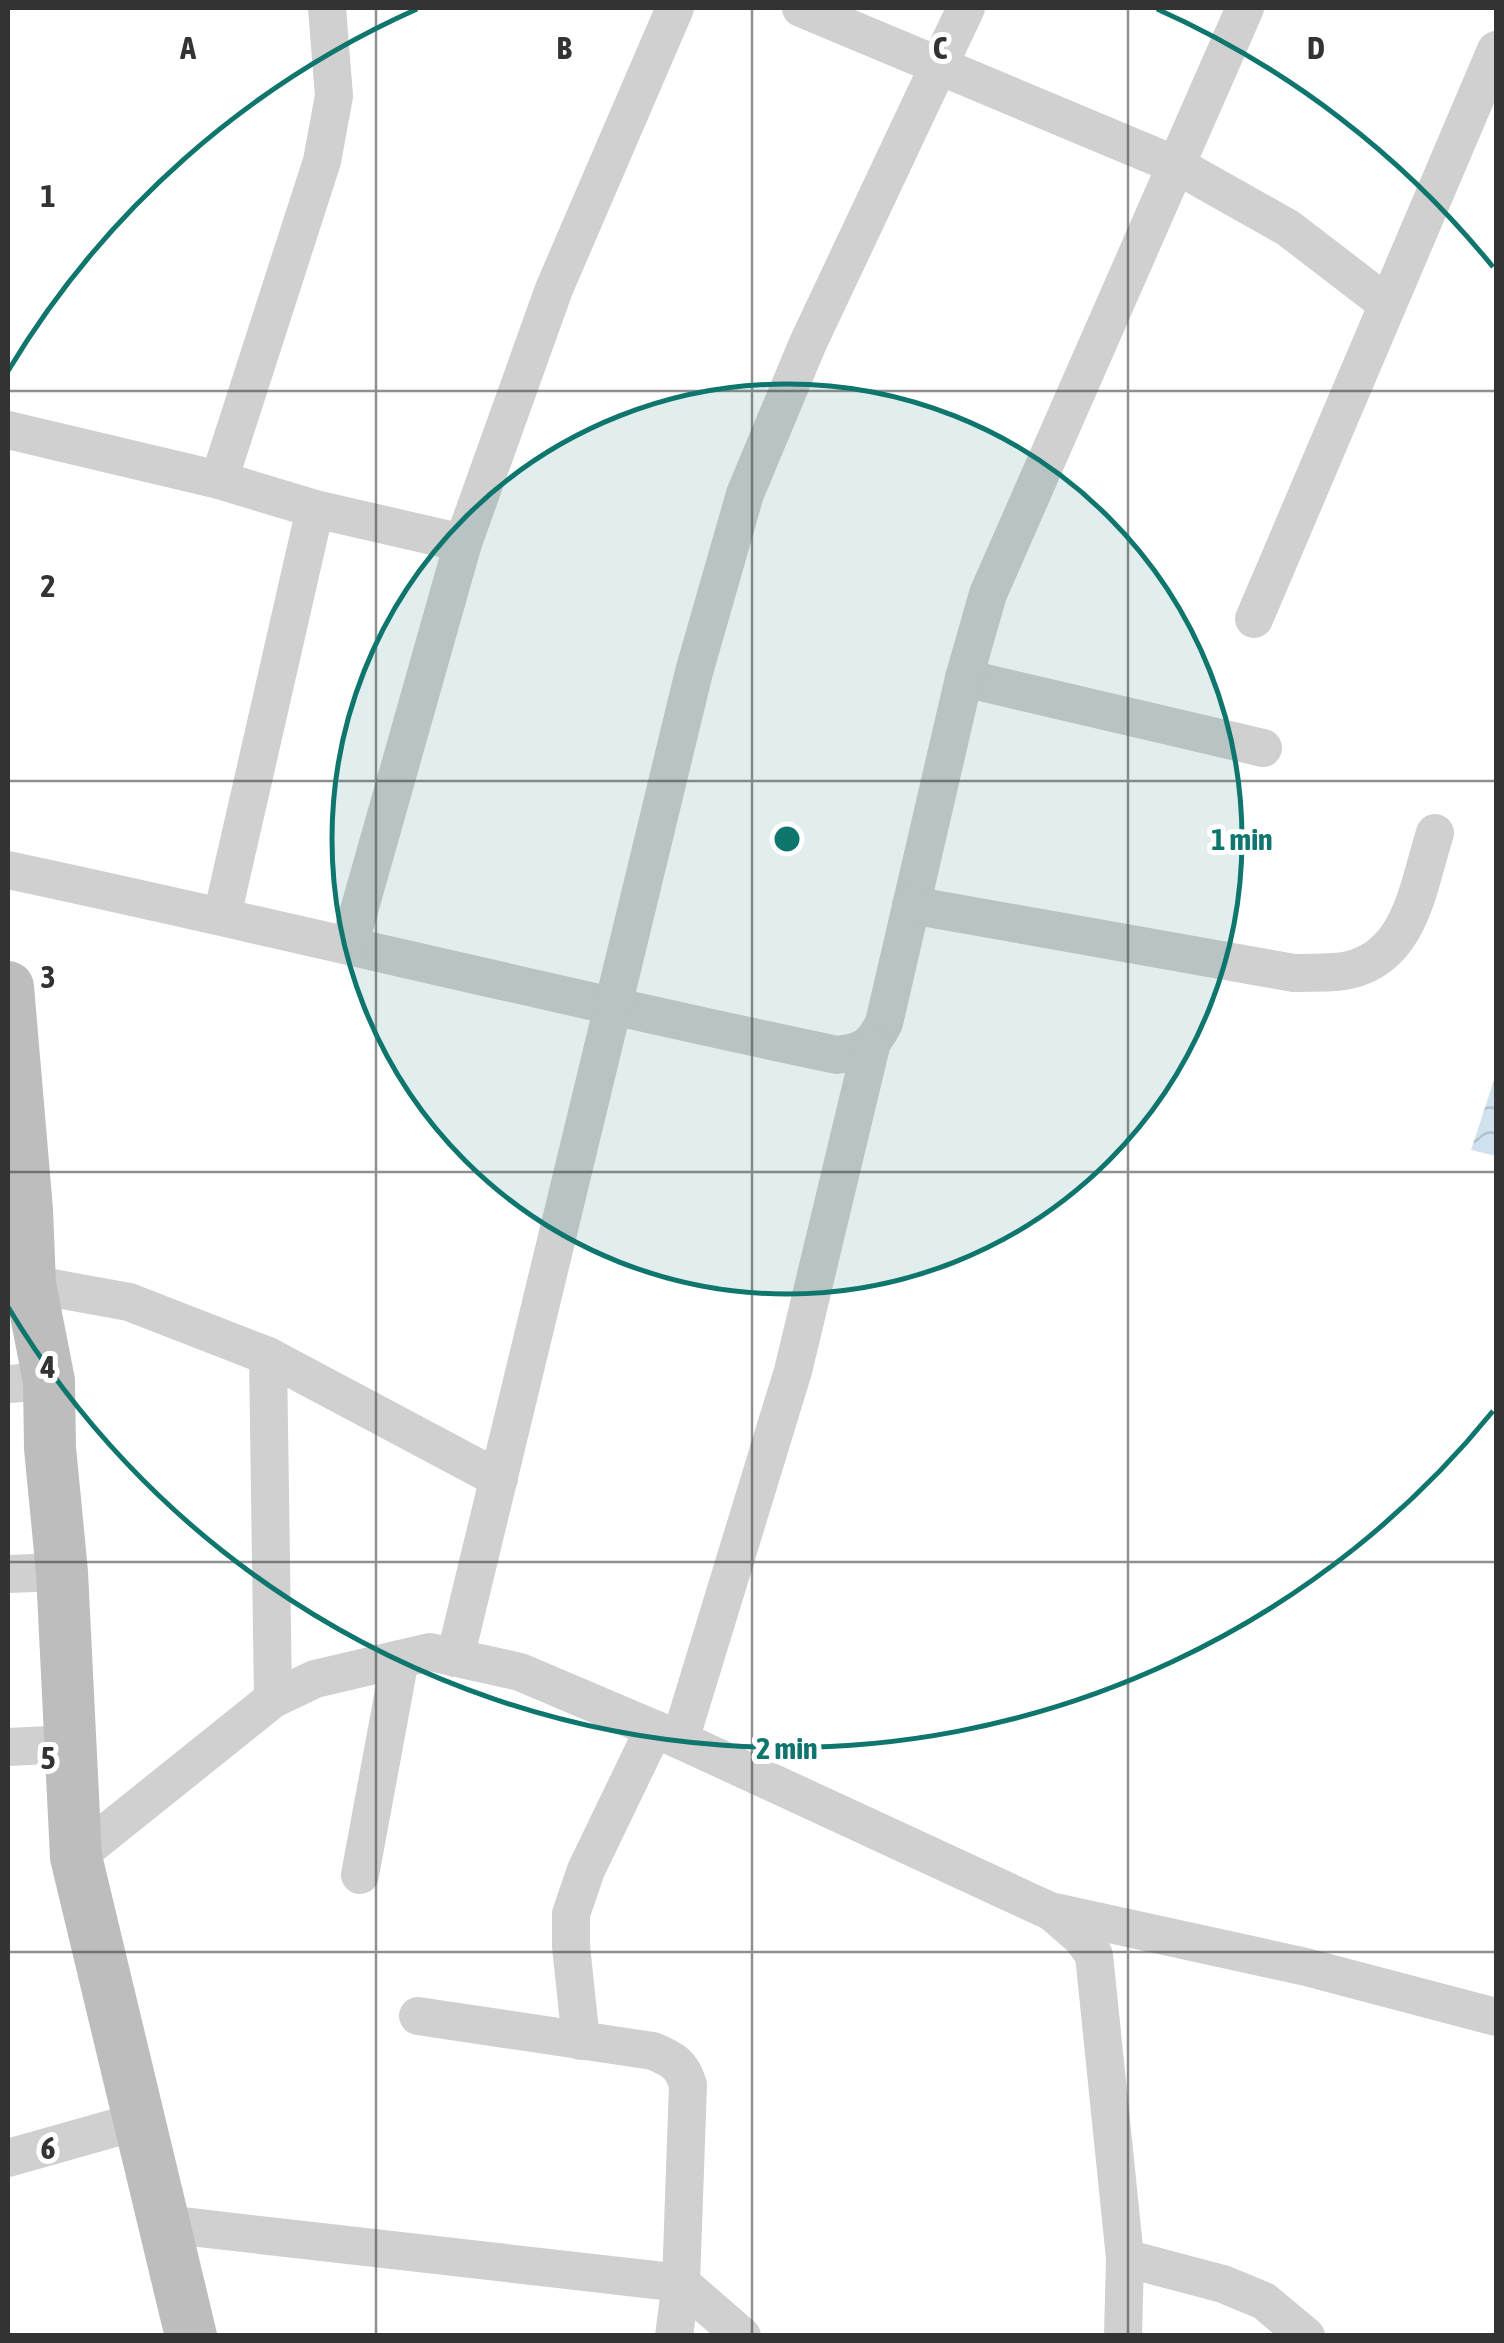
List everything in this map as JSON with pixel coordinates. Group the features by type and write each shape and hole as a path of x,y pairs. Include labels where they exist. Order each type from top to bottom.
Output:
{"street":[{"path":"219,480 322,161 334,96 328,8"},
{"path":"348,946 464,543 554,289 674,8"},
{"path":"801,8 1178,166 1288,228 1387,304"},
{"path":"455,1658 694,672 745,494 808,343 966,8"},
{"path":"581,2041 571,1914 586,1870 667,1735 793,1370 871,1046 884,1023 964,678 988,594 1245,8"},
{"path":"1254,619 1496,50"},
{"path":"8,430 464,543"},
{"path":"222,916 315,509"},
{"path":"964,678 1263,748"},
{"path":"911,906 1294,974 1347,970 1377,960 1403,934 1435,834"},
{"path":"8,870 837,1055 858,1053 871,1046"},
{"path":"8,1014 17,1211 30,1284 28,1382 50,1448 62,1572 76,1858 191,2336"},
{"path":"30,1284 129,1302 268,1356 499,1478"},
{"path":"268,1356 274,1699"},
{"path":"8,1574 62,1572"},
{"path":"76,1858 274,1699 315,1679 430,1652 520,1672 667,1735 1052,1912 1306,1967 1496,2016"},
{"path":"360,1875 400,1659"},
{"path":"8,1747 69,1744"},
{"path":"1052,1912 1081,1936 1094,1955 1125,2258 1123,2336"},
{"path":"418,2016 653,2051 672,2058 683,2069 688,2085 681,2284 674,2336"},
{"path":"8,2158 139,2122"},
{"path":"164,2224 681,2284 742,2336"},
{"path":"1125,2258 1222,2284 1264,2301 1306,2336"}],"water":[{"path":"1496,1074 1496,1156 1471,1150"}]}
